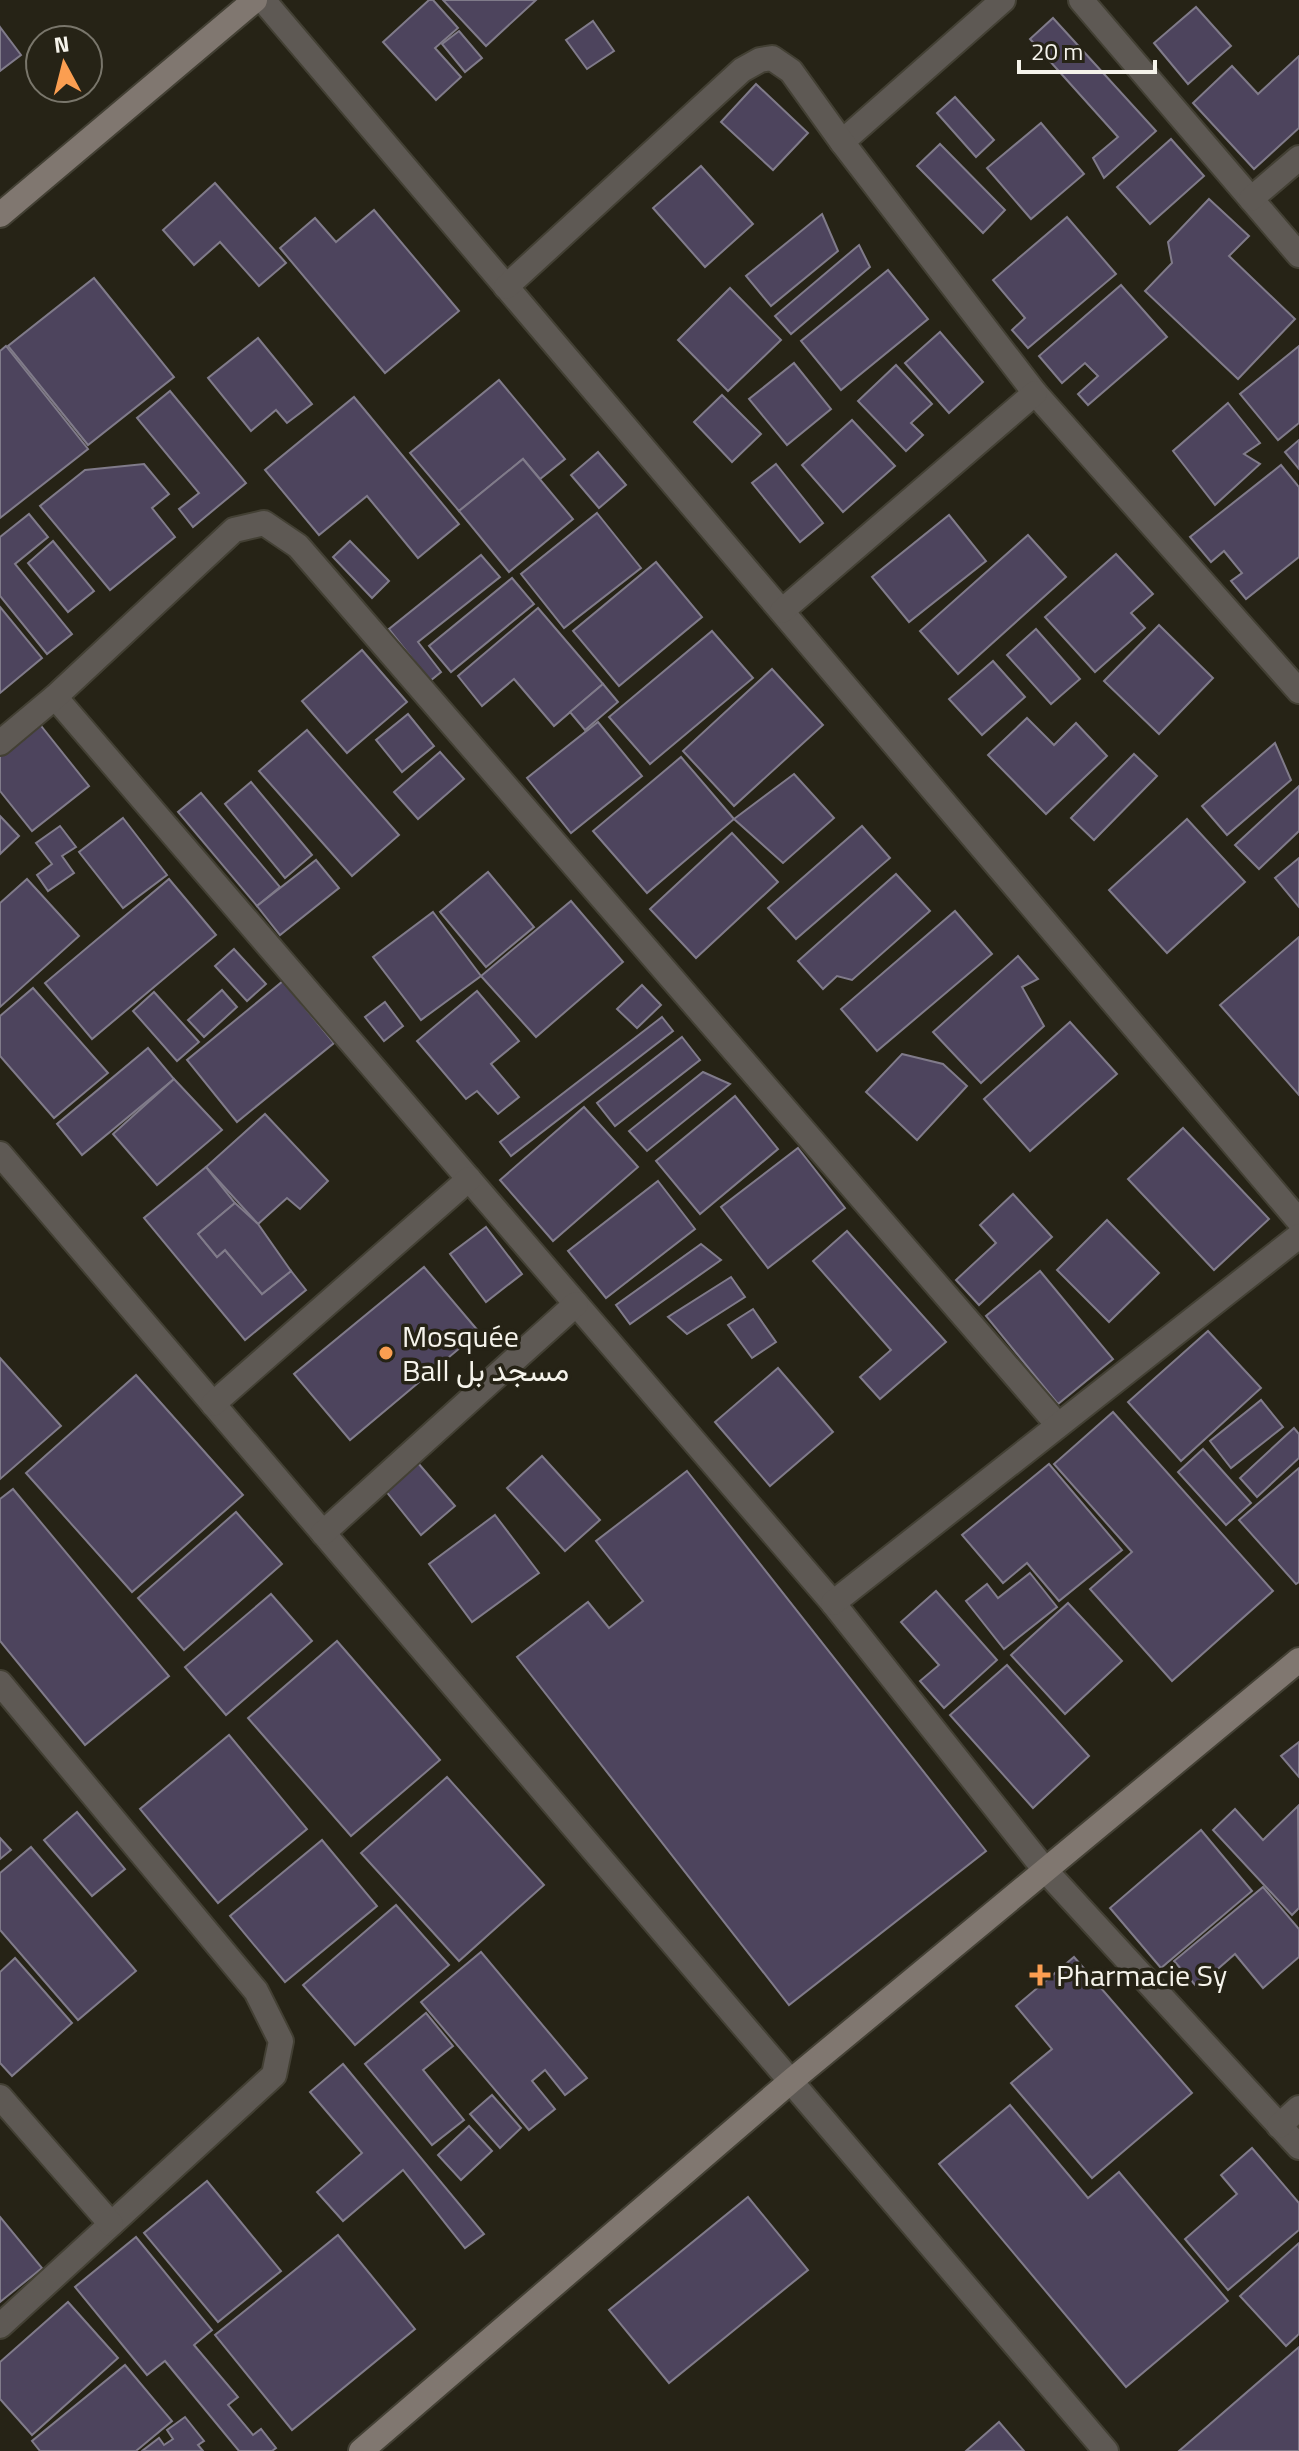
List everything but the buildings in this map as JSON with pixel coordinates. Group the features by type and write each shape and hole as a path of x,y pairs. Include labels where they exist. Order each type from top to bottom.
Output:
{"street":[{"path":"0,215 255,0"},
{"path":"263,0 1299,1221"},
{"path":"842,142 1003,0"},
{"path":"1081,0 1299,255"},
{"path":"506,287 742,70 760,60 772,58 791,71 1035,393 1299,691"},
{"path":"1251,199 1299,158"},
{"path":"782,611 1035,393"},
{"path":"0,743 55,697 234,530 264,523 298,546 1058,1425"},
{"path":"55,697 833,1603 1045,1870 1299,2147"},
{"path":"0,1154 1106,2451"},
{"path":"213,1404 469,1179"},
{"path":"833,1603 1299,1236"},
{"path":"323,1533 576,1304"},
{"path":"361,2451 791,2081 1299,1660"},
{"path":"0,1683 256,1991 281,2041 274,2075 0,2326"},
{"path":"0,2097 111,2224"},
{"path":"1279,2126 1299,2108"}],"place":[{"name":"Mosquée Ball مسجد بل","path":"386,1353"},
{"name":"Pharmacie Sy","path":"1040,1975"}]}
